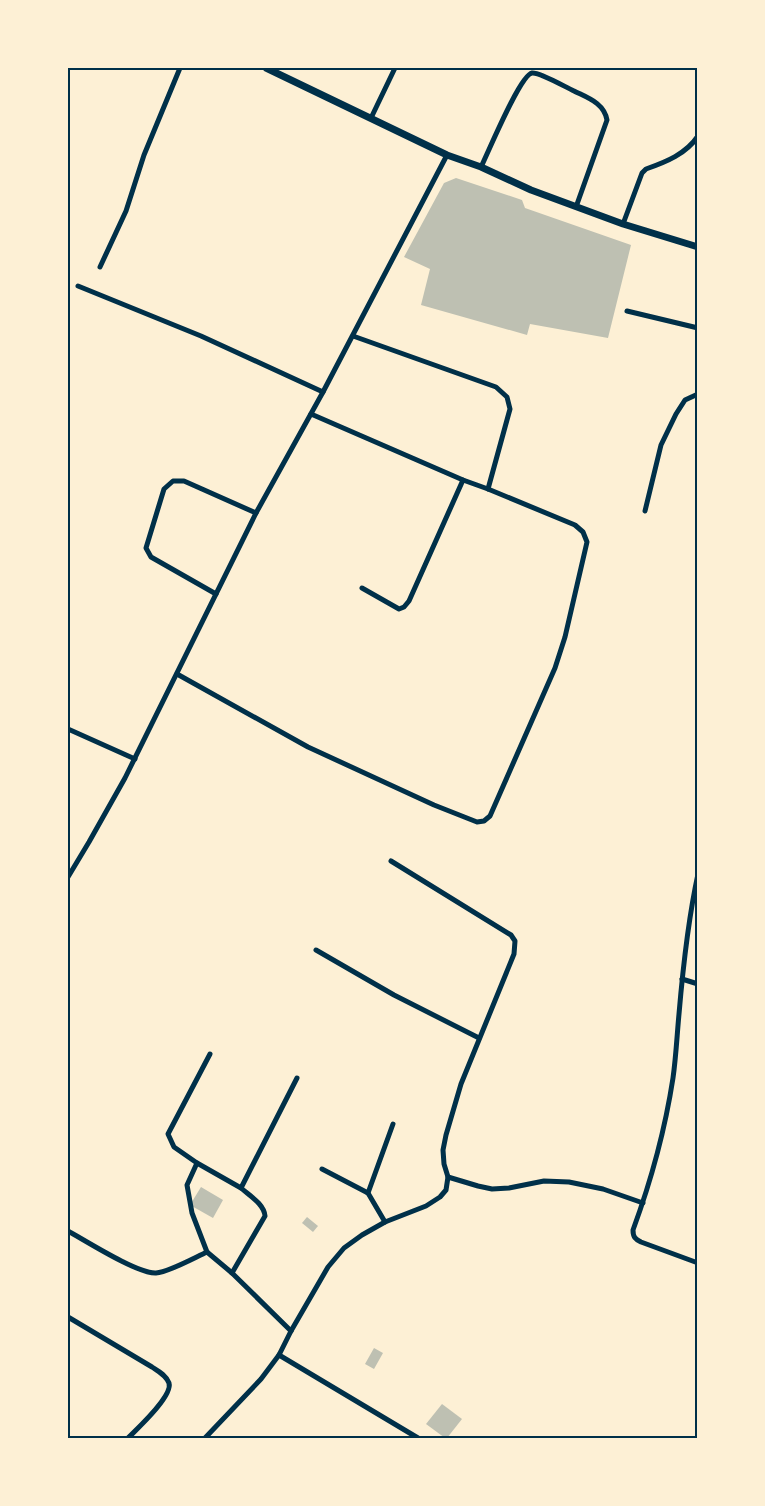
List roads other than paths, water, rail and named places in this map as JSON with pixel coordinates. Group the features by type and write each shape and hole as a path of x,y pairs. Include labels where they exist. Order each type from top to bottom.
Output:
{"street":[{"path":"100,268 126,211 144,155 180,68"},
{"path":"266,68 447,155 481,167 531,190 623,224 698,247"},
{"path":"371,118 395,68"},
{"path":"481,167 524,78 534,73 545,77 593,100 606,113 607,120 576,207"},
{"path":"623,224 642,173 646,169 679,155 698,136"},
{"path":"68,877 134,759 256,513 353,336 447,155"},
{"path":"78,286 201,336 323,392"},
{"path":"627,311 698,328"},
{"path":"353,336 496,387 507,397 510,408 488,489"},
{"path":"645,511 661,445 685,400 698,394"},
{"path":"177,674 308,748 467,819 477,822 484,821 490,816 556,668 587,542 583,532 575,525 463,480 311,414"},
{"path":"362,588 399,609 404,607 409,601 463,480"},
{"path":"216,594 151,557 146,548 164,489 173,481 184,481 256,513"},
{"path":"68,729 134,759"},
{"path":"205,1438 261,1379 279,1355 290,1331 328,1267 344,1248 385,1222 435,1201 446,1190 448,1177 443,1150 446,1135 461,1084 514,954 515,942 511,935 391,861"},
{"path":"698,874 692,902 671,1086 665,1122 644,1203 633,1230 635,1239 698,1263"},
{"path":"316,950 394,995 479,1038"},
{"path":"682,979 698,984"},
{"path":"210,1054 168,1134 174,1147 197,1163 241,1188 262,1206 265,1216 232,1273"},
{"path":"241,1188 297,1078"},
{"path":"368,1193 393,1124"},
{"path":"197,1163 187,1185 192,1213 207,1252 232,1273 290,1331"},
{"path":"322,1169 368,1193 385,1222"},
{"path":"448,1177 492,1189 509,1188 544,1181 568,1182 602,1189 644,1203"},
{"path":"68,1231 140,1270 154,1273 168,1270 207,1252"},
{"path":"68,1317 152,1367 165,1376 170,1384 169,1391 158,1406 128,1438"},
{"path":"279,1355 418,1438"}]}
